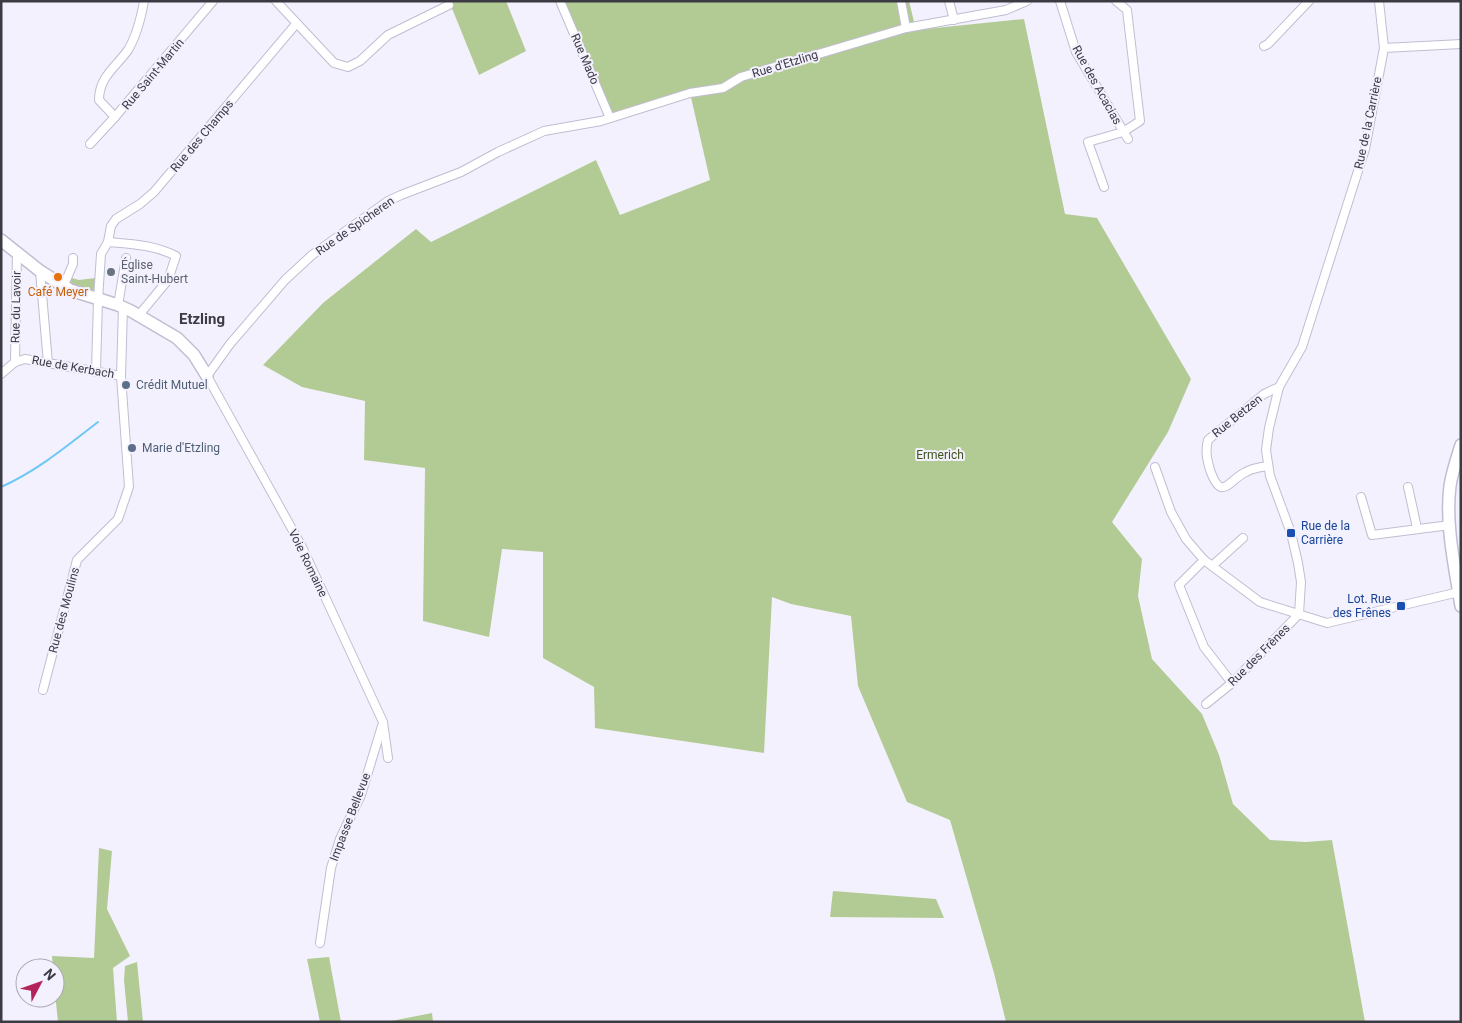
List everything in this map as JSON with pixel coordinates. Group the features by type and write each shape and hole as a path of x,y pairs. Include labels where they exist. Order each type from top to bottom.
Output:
{"street":[{"path":"115,117 99,100 99,90 103,81 128,48 141,21 144,1"},
{"name":"Rue Saint-Martin","path":"90,144 213,1"},
{"path":"276,1 334,63 348,67 360,61 388,34 449,5"},
{"name":"Rue Mado","path":"560,1 610,118"},
{"path":"901,1 906,28"},
{"path":"949,1 954,20"},
{"name":"Rue d'Etzling","path":"544,131 601,121 690,93 723,88 741,77 906,28 1006,10 1027,1"},
{"name":"Rue des Acacias","path":"1060,1 1076,52 1128,139"},
{"path":"1104,187 1088,142 1123,132 1140,121 1127,10 1116,1"},
{"path":"1264,46 1309,1"},
{"name":"Rue de la Carrière","path":"1299,614 1301,582 1298,562 1291,533 1270,476 1266,450 1269,428 1280,387 1302,347 1365,149 1384,48 1379,1"},
{"name":"Rue des Champs","path":"96,370 101,254 108,242 111,226 116,219 140,204 154,192 296,24"},
{"path":"1384,48 1461,44"},
{"name":"Rue de Spicheren","path":"207,376 230,344 285,280 312,255 388,201 461,172 498,152 544,131"},
{"path":"1,240 40,272 75,293 120,306 177,338 194,355 207,376"},
{"path":"108,242 146,246 164,250 176,256 168,280 139,315"},
{"name":"Rue du Lavoir","path":"15,362 17,252"},
{"path":"64,286 73,264 73,258"},
{"name":"Rue des Moulins","path":"43,690 77,560 118,520 129,487 121,376 120,306 126,258"},
{"path":"40,272 48,363"},
{"name":"Rue de Kerbach","path":"1,374 15,362 25,359 96,370 121,376"},
{"name":"Voie Romaine","path":"207,376 302,547 383,722 388,758"},
{"name":"Rue Betzen","path":"1268,466 1247,471 1228,485 1219,487 1215,483 1206,457 1206,446 1208,440 1264,394 1280,387"},
{"path":"1461,445 1450,486 1449,503 1450,525 1461,606"},
{"path":"1154,467 1171,512 1186,539 1204,560 1260,602 1299,614"},
{"path":"1408,487 1417,528"},
{"path":"1361,497 1372,535 1450,525"},
{"path":"1212,566 1243,538"},
{"path":"1204,560 1179,585 1204,646 1232,683"},
{"name":"Rue des Frênes","path":"1206,704 1232,683 1299,614 1327,624 1459,592"},
{"name":"Impasse Bellevue","path":"320,943 331,868 340,839 361,795 383,722"}],"green space":[{"path":"449,1 506,1 526,51 479,75"},
{"name":"Ermerich","path":"560,1 909,1 916,30 1024,19 1065,214 1097,218 1191,379 1168,432 1112,522 1142,559 1138,596 1152,659 1202,714 1219,755 1233,804 1270,840 1306,842 1332,840 1365,1022 1006,1022 994,973 950,820 907,802 858,686 851,616 791,604 772,597 764,753 595,728 594,687 543,658 543,552 502,549 489,637 423,621 425,468 364,460 365,401 302,387 263,365 323,303 416,229 431,242 596,160 620,215 710,180 690,93 610,118"},
{"path":"72,278 79,280 95,278 95,293 70,284"},
{"path":"99,848 112,851 107,909 130,956 113,968 117,1022 58,1022 57,1008 65,1008 65,958 52,958 52,956 94,958"},
{"path":"833,891 936,899 944,918 830,917"},
{"path":"329,957 341,1022 320,1022 307,959"},
{"path":"137,962 143,1022 128,1022 124,980 125,966"},
{"path":"432,1013 433,1022 386,1022"}],"waterway":[{"path":"1,487 39,466 98,422"}],"place":[{"name":"Église Saint-Hubert","path":"111,272"},
{"name":"Café Meyer","path":"58,277"},
{"name":"Crédit Mutuel","path":"126,385"},
{"name":"Marie d'Etzling","path":"132,448"},
{"name":"Rue de la Carrière","path":"1291,533"},
{"name":"Lot. Rue des Frênes","path":"1401,606"}],"district":[{"name":"Etzling","path":"202,319"}]}
